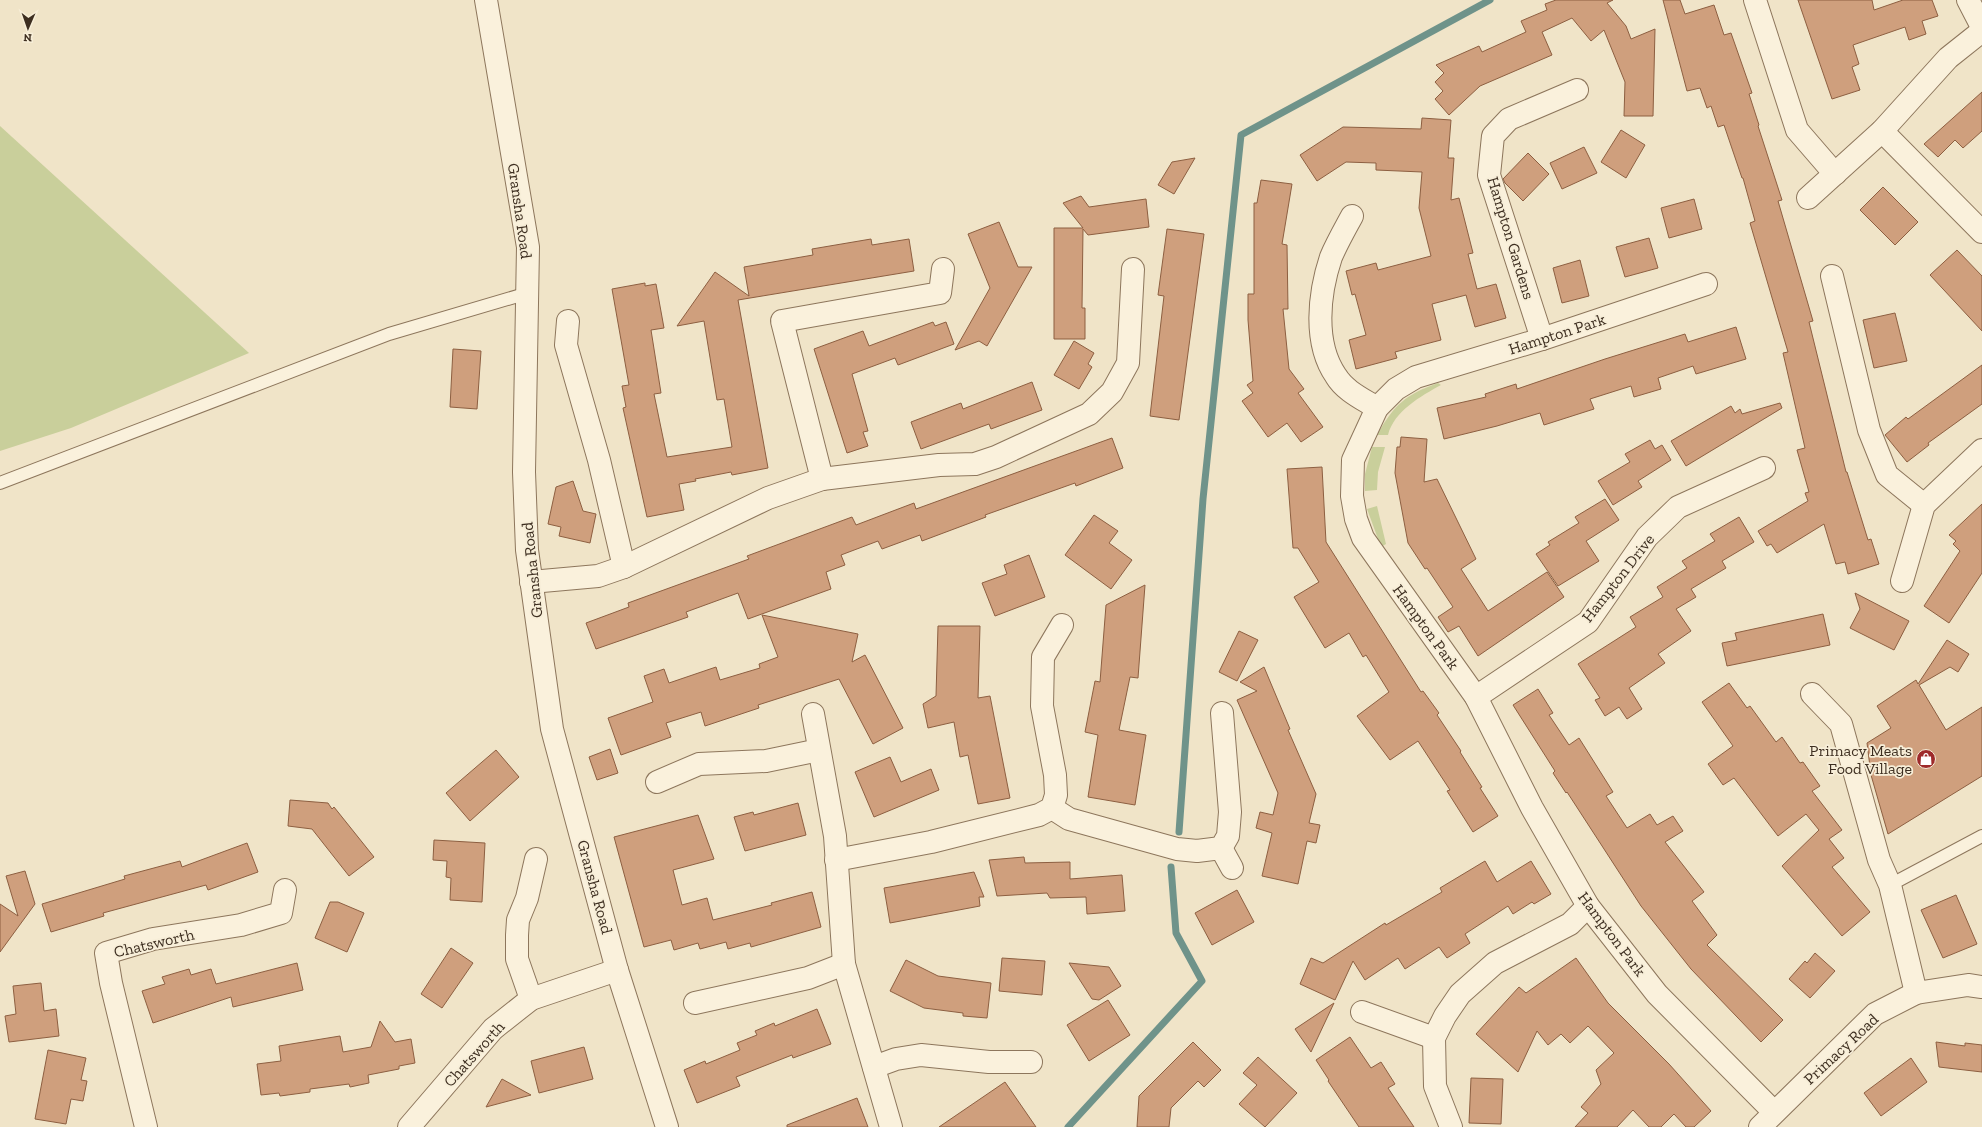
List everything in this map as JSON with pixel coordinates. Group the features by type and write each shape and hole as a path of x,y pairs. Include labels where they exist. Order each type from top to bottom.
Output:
{"street":[{"name":"Gransha Road","path":"486,0 528,247 524,472 527,550 552,728 617,970 667,1127"},
{"path":"1755,0 1797,130 1835,174"},
{"path":"1968,0 1982,27"},
{"path":"1808,198 1882,131 1948,58 1982,30"},
{"name":"Hampton Gardens","path":"1542,339 1490,175 1493,136 1509,119 1577,90"},
{"path":"1882,131 1982,232"},
{"path":"1352,216 1332,257 1322,292 1321,329 1325,356 1336,377 1354,394 1377,408"},
{"path":"822,479 782,321 940,293 942,269"},
{"path":"531,582 598,576 624,567 768,498 822,479 939,465 975,464 996,457 1089,414 1112,392 1128,364 1133,269"},
{"path":"1832,276 1869,430 1884,469 1887,475 1924,505"},
{"name":"Hampton Park","path":"1706,284 1542,339 1416,377 1396,389 1377,408 1353,460 1352,496 1356,519 1363,538 1476,697 1532,808 1588,906 1657,994 1767,1120"},
{"path":"568,321 566,345 599,460 624,567"},
{"path":"1902,581 1924,505 1982,450"},
{"name":"Hampton Drive","path":"1476,697 1588,622 1647,537 1678,507 1764,468"},
{"path":"836,860 931,842 1039,815 1052,808 1056,794 1055,775 1042,706 1043,657 1062,625"},
{"path":"1812,694 1841,724 1879,860 1890,885 1916,993"},
{"path":"1221,848 1228,836 1230,812 1222,713"},
{"path":"813,714 835,836 844,964 891,1127"},
{"path":"657,782 699,764 766,761 819,750"},
{"path":"1052,808 1069,819 1177,849 1197,851 1221,848"},
{"path":"1221,848 1232,868"},
{"path":"531,999 517,959 517,936 518,920 527,898 536,859"},
{"name":"Chatsworth","path":"146,1127 106,953 153,939 241,925 281,913 285,890"},
{"path":"1451,1127 1435,1086 1434,1038 1445,1016 1460,994 1495,963 1570,924 1588,906"},
{"path":"695,1004 808,978 844,964"},
{"name":"Chatsworth","path":"409,1127 493,1029 531,999 617,970"},
{"name":"Primacy Road","path":"1767,1120 1875,1014 1916,993 1968,985 1982,987"},
{"path":"1362,1012 1434,1038"},
{"path":"874,1067 896,1059 921,1055 989,1062 1032,1062"}],"lane":[{"path":"0,483 389,334 528,293"},
{"path":"1890,885 1982,836"}],"green space":[{"path":"0,126 249,353 71,428 0,451"},
{"path":"1438,383 1441,385 1417,399 1402,412 1391,426 1388,435 1377,435 1389,415 1402,402 1417,392"},
{"path":"1372,447 1385,447 1378,472 1377,490 1365,491 1365,474"},
{"path":"1377,506 1386,544 1381,547 1367,509"}],"building":[{"path":"1556,0 1613,0 1607,3 1626,26 1631,39 1655,29 1653,116 1624,116 1625,82 1604,30 1591,41 1572,18 1542,32 1552,55 1480,86 1449,115 1435,99 1443,91 1435,82 1444,73 1436,65 1479,46 1482,52 1526,32 1521,21 1547,10 1545,4"},
{"path":"1663,0 1680,0 1685,14 1714,5 1724,35 1731,33 1752,93 1749,94 1782,200 1778,201 1813,321 1809,322 1846,472 1868,540 1871,539 1879,564 1848,574 1845,562 1836,564 1824,524 1777,553 1771,544 1767,546 1758,531 1808,501 1805,493 1809,492 1797,450 1805,448 1783,353 1788,352 1750,223 1755,221 1743,178 1724,125 1718,127 1711,106 1707,108 1700,88 1687,91"},
{"path":"1798,0 1872,0 1874,10 1903,0 1932,0 1938,16 1922,21 1926,34 1909,40 1905,27 1853,45 1859,64 1852,67 1860,90 1832,99"},
{"path":"1982,92 1982,131 1963,148 1955,140 1938,157 1924,144"},
{"path":"1422,118 1451,120 1448,158 1454,158 1451,200 1459,198 1473,253 1468,254 1477,289 1496,284 1506,318 1475,327 1466,295 1432,304 1441,340 1395,352 1397,358 1356,369 1349,340 1366,335 1355,294 1352,295 1346,271 1376,263 1378,270 1431,256 1419,208 1422,172 1376,170 1376,163 1346,162 1317,181 1300,155 1343,127 1421,129"},
{"path":"1621,130 1645,145 1626,178 1601,162"},
{"path":"1584,147 1597,173 1562,189 1550,163"},
{"path":"1528,153 1549,174 1523,201 1505,183 1503,179"},
{"path":"1195,158 1174,194 1158,185 1172,162"},
{"path":"1261,180 1292,184 1282,244 1287,245 1288,309 1283,309 1289,369 1304,389 1298,393 1323,427 1301,442 1287,423 1268,437 1242,401 1253,393 1247,385 1253,381 1248,320 1248,294 1254,294 1254,203 1257,203"},
{"path":"1883,187 1918,222 1895,245 1860,210"},
{"path":"1081,196 1089,207 1146,199 1149,227 1088,235 1083,229 1082,308 1085,308 1085,339 1054,339 1054,228 1083,228 1063,203"},
{"path":"1694,199 1702,229 1669,238 1661,208"},
{"path":"999,222 1018,267 1032,267 987,346 979,341 955,350 990,288 968,234"},
{"path":"1167,229 1204,234 1179,420 1150,416 1164,296 1158,295"},
{"path":"1649,238 1658,268 1625,277 1616,247"},
{"path":"871,239 872,245 909,239 914,271 738,300 768,468 732,475 731,472 695,479 696,481 679,484 684,510 647,517 623,408 626,407 622,386 629,385 612,289 645,283 645,286 656,284 664,328 651,330 661,393 654,394 667,457 732,447 724,399 717,400 704,321 677,326 715,272 749,296 744,267 813,255 812,249"},
{"path":"1957,250 1982,276 1982,331 1930,275"},
{"path":"1580,260 1589,296 1562,303 1553,268"},
{"path":"1895,313 1907,361 1874,368 1863,320"},
{"path":"933,322 935,326 946,322 954,344 898,365 895,358 852,374 868,431 863,432 868,446 847,453 814,349 863,331 869,346"},
{"path":"1736,327 1746,359 1696,374 1693,366 1658,378 1661,389 1634,397 1631,386 1590,399 1594,409 1544,425 1540,413 1497,426 1444,439 1437,408 1486,397 1485,394 1516,384 1517,389 1685,334 1688,342"},
{"path":"1074,341 1094,353 1088,364 1092,367 1079,389 1054,375"},
{"path":"453,349 481,351 477,409 450,407"},
{"path":"1982,365 1982,404 1928,443 1929,445 1907,462 1885,435 1906,417 1908,419"},
{"path":"1032,382 1042,410 991,429 989,424 921,449 911,422 961,403 963,409"},
{"path":"1780,403 1782,408 1686,466 1671,441 1731,406 1735,413 1740,409 1742,414"},
{"path":"1401,437 1427,439 1424,482 1437,479 1476,559 1461,569 1488,611 1547,572 1564,597 1478,656 1459,626 1448,632 1438,617 1453,607 1408,543 1395,473 1397,447 1400,447"},
{"path":"1112,438 1123,468 1076,486 1075,483 985,515 986,517 922,541 920,535 882,549 878,541 841,555 845,565 826,572 831,589 748,619 738,593 686,612 688,617 596,649 586,623 629,607 628,603 749,559 747,556 852,517 856,525 914,503 916,509"},
{"path":"1650,440 1655,449 1662,445 1671,460 1638,481 1642,487 1613,505 1598,481 1630,462 1625,454"},
{"path":"1322,467 1326,542 1421,692 1423,691 1439,713 1437,715 1461,751 1460,752 1482,787 1480,788 1498,816 1473,832 1447,791 1450,790 1418,741 1390,760 1357,716 1389,692 1366,655 1363,657 1349,633 1325,648 1294,597 1319,582 1298,548 1293,548 1287,469"},
{"path":"573,481 583,511 596,514 590,543 559,536 561,527 548,524 556,487"},
{"path":"1605,499 1619,520 1586,541 1599,561 1558,586 1536,554 1550,545 1548,542 1579,523 1575,517"},
{"path":"1982,504 1982,573 1949,623 1924,606 1960,551 1953,544 1956,541 1949,535"},
{"path":"1094,515 1118,531 1109,543 1132,560 1111,589 1065,555"},
{"path":"1739,517 1754,542 1722,561 1726,568 1691,589 1696,597 1676,609 1691,631 1658,654 1665,663 1629,688 1642,709 1627,719 1619,707 1605,716 1595,700 1600,698 1578,664 1636,627 1630,617 1663,597 1657,587 1687,568 1682,561 1715,541 1710,534"},
{"path":"1029,555 1045,597 995,616 982,583 1007,574 1004,565"},
{"path":"1145,585 1138,678 1130,677 1119,730 1146,735 1135,805 1088,797 1098,735 1085,732 1095,681 1100,682 1106,605"},
{"path":"1855,593 1909,621 1894,650 1850,628 1860,609"},
{"path":"1823,614 1830,645 1727,666 1722,643 1737,640 1735,633"},
{"path":"762,615 858,634 852,662 865,655 903,728 873,744 839,679 758,705 759,708 705,726 701,712 666,723 671,737 621,755 608,718 653,702 644,676 664,669 669,683 716,667 720,680 760,668 759,664 778,657"},
{"path":"938,626 980,626 978,698 990,696 1010,798 978,804 968,755 960,757 954,722 928,728 923,704 936,696"},
{"path":"1239,631 1258,640 1237,681 1219,672"},
{"name":"Primacy Meats Food Village","path":"1947,640 1969,654 1958,672 1950,667 1919,685 1946,730 1982,707 1982,776 1888,834 1871,775 1867,743 1891,728 1877,706 1916,680 1918,684"},
{"path":"1264,667 1290,729 1288,730 1316,794 1309,823 1320,825 1316,843 1307,841 1298,884 1262,876 1272,833 1256,828 1260,812 1273,815 1278,793 1237,700 1257,691 1240,682"},
{"path":"1729,683 1747,708 1750,706 1776,742 1782,737 1800,763 1803,762 1820,786 1812,791 1842,830 1829,839 1844,858 1832,867 1870,912 1842,936 1782,866 1819,830 1806,814 1778,836 1734,778 1723,785 1708,764 1733,746 1702,702"},
{"path":"1538,689 1553,713 1549,715 1569,745 1579,738 1613,792 1606,796 1627,828 1650,814 1657,825 1673,816 1683,831 1665,842 1704,892 1692,901 1717,935 1707,945 1783,1020 1761,1042 1691,969 1641,906 1553,773 1555,771 1513,705"},
{"path":"610,749 618,773 597,780 589,757"},
{"path":"496,750 519,777 470,821 446,793"},
{"path":"890,757 901,782 931,769 939,790 874,817 855,772"},
{"path":"290,800 328,803 332,809 334,807 374,857 349,876 312,829 288,826"},
{"path":"798,803 806,835 745,851 734,817 753,812 754,815"},
{"path":"698,815 714,859 673,870 682,905 707,898 713,920 772,905 771,903 812,892 821,927 751,947 750,943 728,949 726,942 700,949 698,943 674,950 671,940 644,947 614,837"},
{"path":"434,840 485,843 482,902 450,900 451,878 446,877 447,861 433,860"},
{"path":"247,843 258,872 208,890 206,885 103,913 104,916 51,932 42,904 125,879 124,876 180,861 182,867"},
{"path":"1024,857 1025,863 1070,862 1070,879 1122,875 1125,911 1087,914 1086,897 1050,898 1047,893 997,896 989,860"},
{"path":"1485,861 1497,882 1531,861 1551,894 1534,904 1532,902 1513,914 1508,906 1465,934 1470,943 1447,958 1439,947 1405,969 1398,958 1365,980 1353,961 1335,1000 1300,984 1311,958 1323,963 1385,923 1386,925 1442,892 1440,888"},
{"path":"25,871 35,904 0,952 0,904 18,916 6,876"},
{"path":"974,872 984,897 979,897 980,906 890,923 884,888"},
{"path":"1237,890 1254,922 1212,945 1195,913"},
{"path":"1956,895 1977,944 1943,958 1921,910"},
{"path":"330,902 338,902 364,913 347,952 315,938"},
{"path":"451,948 473,963 442,1008 421,994"},
{"path":"1815,953 1835,971 1810,998 1789,979 1805,961 1807,963"},
{"path":"1002,958 1045,961 1042,995 999,991"},
{"path":"1576,958 1608,1003 1669,1064 1711,1111 1694,1127 1686,1127 1674,1114 1661,1127 1649,1127 1633,1110 1617,1127 1575,1127 1588,1113 1581,1107 1601,1084 1596,1070 1614,1053 1588,1026 1570,1043 1561,1034 1548,1045 1537,1031 1518,1072 1476,1034 1519,987 1526,993"},
{"path":"906,960 938,976 991,983 987,1018 963,1016 963,1013 924,1008 890,991"},
{"path":"297,963 303,990 233,1007 231,997 153,1023 142,991 165,984 162,977 189,969 191,975 211,969 216,984"},
{"path":"1069,963 1109,967 1121,986 1099,1000 1092,999"},
{"path":"41,983 44,1011 56,1009 59,1036 9,1042 5,1016 16,1014 13,986"},
{"path":"1108,1000 1130,1035 1089,1061 1067,1025"},
{"path":"1334,1003 1311,1052 1295,1029"},
{"path":"817,1009 831,1044 793,1058 792,1055 736,1077 740,1086 697,1103 684,1070 705,1061 706,1064 740,1050 737,1043 757,1035 755,1031 774,1023 775,1026"},
{"path":"380,1021 395,1042 411,1039 415,1063 399,1066 399,1069 368,1075 369,1083 350,1087 349,1084 310,1089 310,1092 280,1096 279,1093 261,1095 257,1064 281,1061 279,1046 340,1036 343,1052 371,1047"},
{"path":"1350,1037 1371,1068 1381,1062 1395,1084 1388,1088 1414,1127 1359,1127 1328,1081 1329,1080 1316,1060"},
{"path":"1193,1042 1221,1070 1204,1087 1198,1081 1171,1108 1169,1127 1137,1127 1139,1096"},
{"path":"1936,1042 1965,1046 1965,1043 1982,1045 1982,1072 1939,1067"},
{"path":"584,1047 593,1079 539,1093 531,1061"},
{"path":"48,1050 86,1058 81,1080 87,1081 83,1101 71,1099 66,1124 35,1119"},
{"path":"1258,1057 1297,1093 1265,1127 1239,1104 1257,1085 1243,1073"},
{"path":"1911,1058 1927,1082 1881,1116 1864,1093"},
{"path":"1471,1078 1503,1079 1501,1124 1469,1123"},
{"path":"502,1079 531,1095 486,1107"},
{"path":"1005,1082 1036,1127 939,1127"},
{"path":"857,1098 868,1127 787,1127 787,1125"}],"waterway":[{"path":"1179,832 1203,499 1241,135 1490,0"},
{"path":"1068,1127 1202,981 1176,933 1171,867"}],"place":[{"name":"Primacy Meats Food Village","path":"1926,759"}]}
